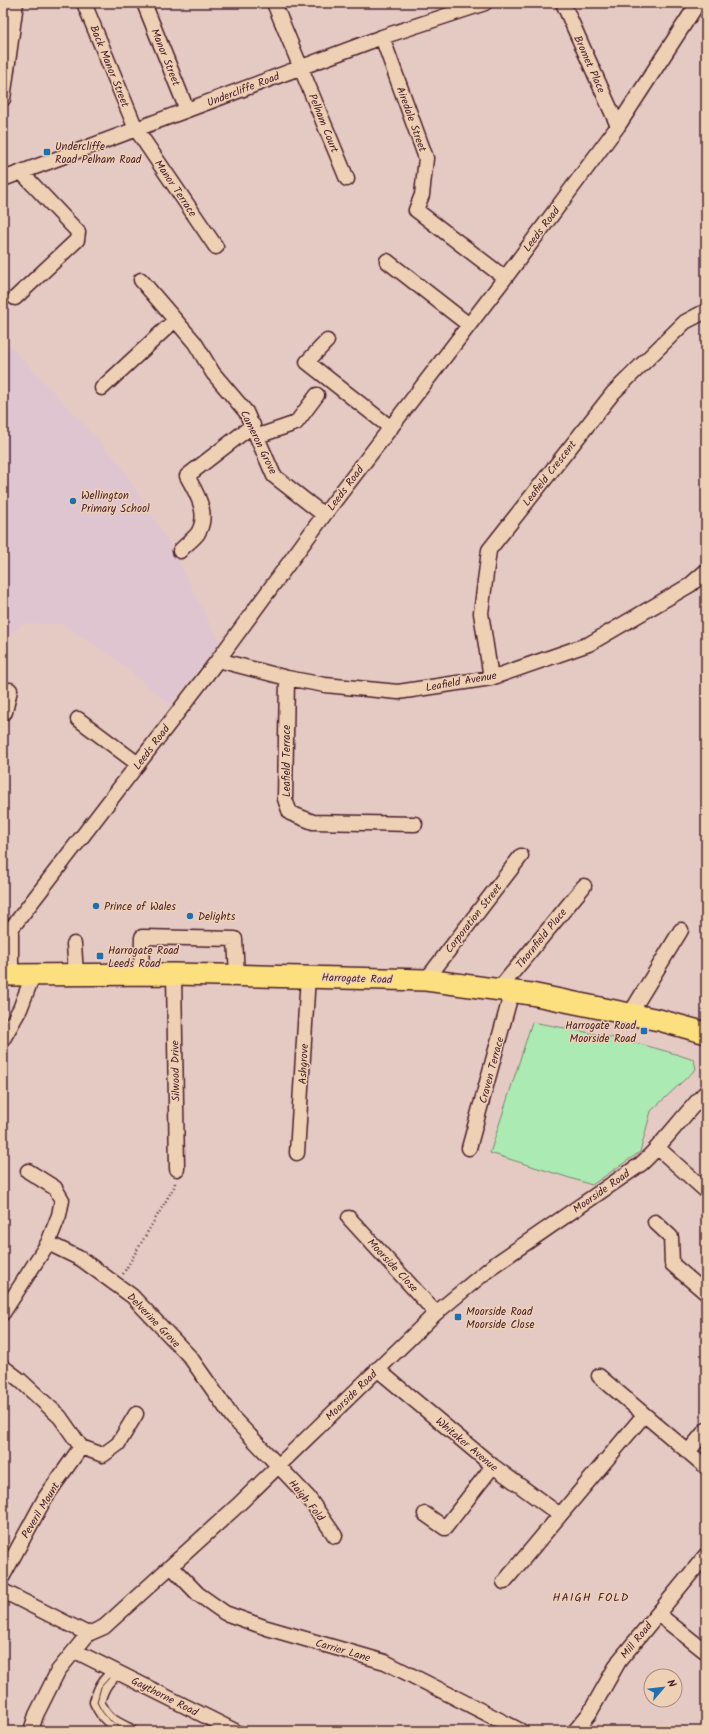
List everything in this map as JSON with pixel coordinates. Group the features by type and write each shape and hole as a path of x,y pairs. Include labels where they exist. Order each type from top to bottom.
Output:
{"highway":[{"name":"Harrogate Road","path":"7,975 174,974 426,980 505,990 659,1020 706,1033"}],"street":[{"path":"3,99 16,3"},
{"name":"Back Manor Street","path":"84,3 136,130"},
{"name":"Manor Street","path":"144,3 187,110"},
{"name":"Pelham Court","path":"274,3 347,179"},
{"name":"Undercliffe Road","path":"3,179 382,37 485,3"},
{"name":"Bromet Place","path":"563,3 618,126"},
{"name":"Leeds Road","path":"7,975 11,929 218,660 324,515 505,278 618,126 698,3"},
{"name":"Airedale Street","path":"382,37 426,158 422,195 416,210 505,278"},
{"name":"Manor Terrace","path":"136,130 216,247"},
{"path":"15,298 78,240 78,232 21,172"},
{"path":"387,261 469,325"},
{"name":"Cameron Grove","path":"141,280 195,343 213,372 246,412 274,476 324,515"},
{"name":"Leafield Crescent","path":"491,678 482,613 489,550 613,393 685,322 706,311"},
{"path":"102,388 175,320"},
{"path":"327,342 307,362 391,428"},
{"path":"180,551 198,533 202,521 203,508 187,476 255,431 296,423 317,395"},
{"name":"Leafield Avenue","path":"218,660 286,678 325,685 398,692 491,678 589,644 690,585 706,571"},
{"name":"Leafield Terrace","path":"286,678 285,799 290,813 313,822 415,824"},
{"path":"3,714 10,690"},
{"path":"78,719 138,764"},
{"name":"Corporation Street","path":"426,980 521,856"},
{"name":"Thornfield Place","path":"505,990 584,886"},
{"path":"630,1014 681,930"},
{"path":"141,974 142,937 235,939 237,975"},
{"path":"74,944 76,974"},
{"name":"Silwood Drive","path":"174,974 177,1168"},
{"path":"3,1038 20,1009 34,975"},
{"name":"Ashgrove","path":"297,1153 308,976"},
{"name":"Craven Terrace","path":"469,1148 505,990"},
{"name":"Moorside Road","path":"31,1731 36,1715 58,1671 88,1634 104,1627 237,1506 436,1313 494,1265 641,1164 658,1148 684,1114 706,1092"},
{"path":"658,1148 706,1191"},
{"path":"3,1313 48,1243 59,1215 62,1200 55,1188 28,1170"},
{"name":"Moorside Close","path":"349,1218 436,1313"},
{"path":"655,1222 671,1237 672,1264 701,1289"},
{"name":"Delverine Grove","path":"48,1243 81,1259 132,1296 190,1357 233,1418 278,1466"},
{"path":"3,1366 60,1417 81,1447 104,1454 118,1444 136,1414"},
{"name":"Whitaker Avenue","path":"377,1369 493,1466 560,1516"},
{"path":"599,1376 706,1467"},
{"path":"504,1582 560,1516 641,1413"},
{"path":"688,1452 706,1430"},
{"name":"Peveril Mount","path":"3,1576 45,1498 81,1447"},
{"name":"Haigh Fold","path":"278,1466 308,1497 335,1536"},
{"path":"425,1514 444,1528 493,1466"},
{"name":"Mill Road","path":"575,1731 589,1714 619,1661 706,1555"},
{"name":"Carrier Lane","path":"170,1566 198,1594 225,1613 280,1632 385,1662 521,1731"},
{"path":"3,1591 88,1634"},
{"path":"658,1614 706,1652"},
{"name":"Gaythorne Road","path":"75,1651 235,1731"},
{"path":"117,1672 101,1687 97,1702 102,1714 113,1723 129,1731"}],"path":[{"path":"116,1284 174,1187 177,1168"}],"shaded area":[{"name":"Wellington Primary School","path":"3,338 118,461 168,541 220,643 170,705 113,657 61,624 23,624 3,641"}],"green space":[{"path":"532,1022 634,1043 694,1060 696,1069 651,1111 640,1152 592,1185 490,1153"}],"tram line":[{"path":"109,1678 101,1687 97,1702 106,1717 129,1731"}],"place":[{"name":"Undercliffe Road Pelham Road","path":"47,152"},
{"name":"Wellington Primary School","path":"73,501"},
{"name":"Prince of Wales","path":"96,906"},
{"name":"Delights","path":"190,916"},
{"name":"Harrogate Road Leeds Road","path":"100,956"},
{"name":"Harrogate Road Moorside Road","path":"644,1031"},
{"name":"Moorside Road Moorside Close","path":"458,1317"}],"district":[{"name":"HAIGH FOLD","path":"591,1597"}]}
